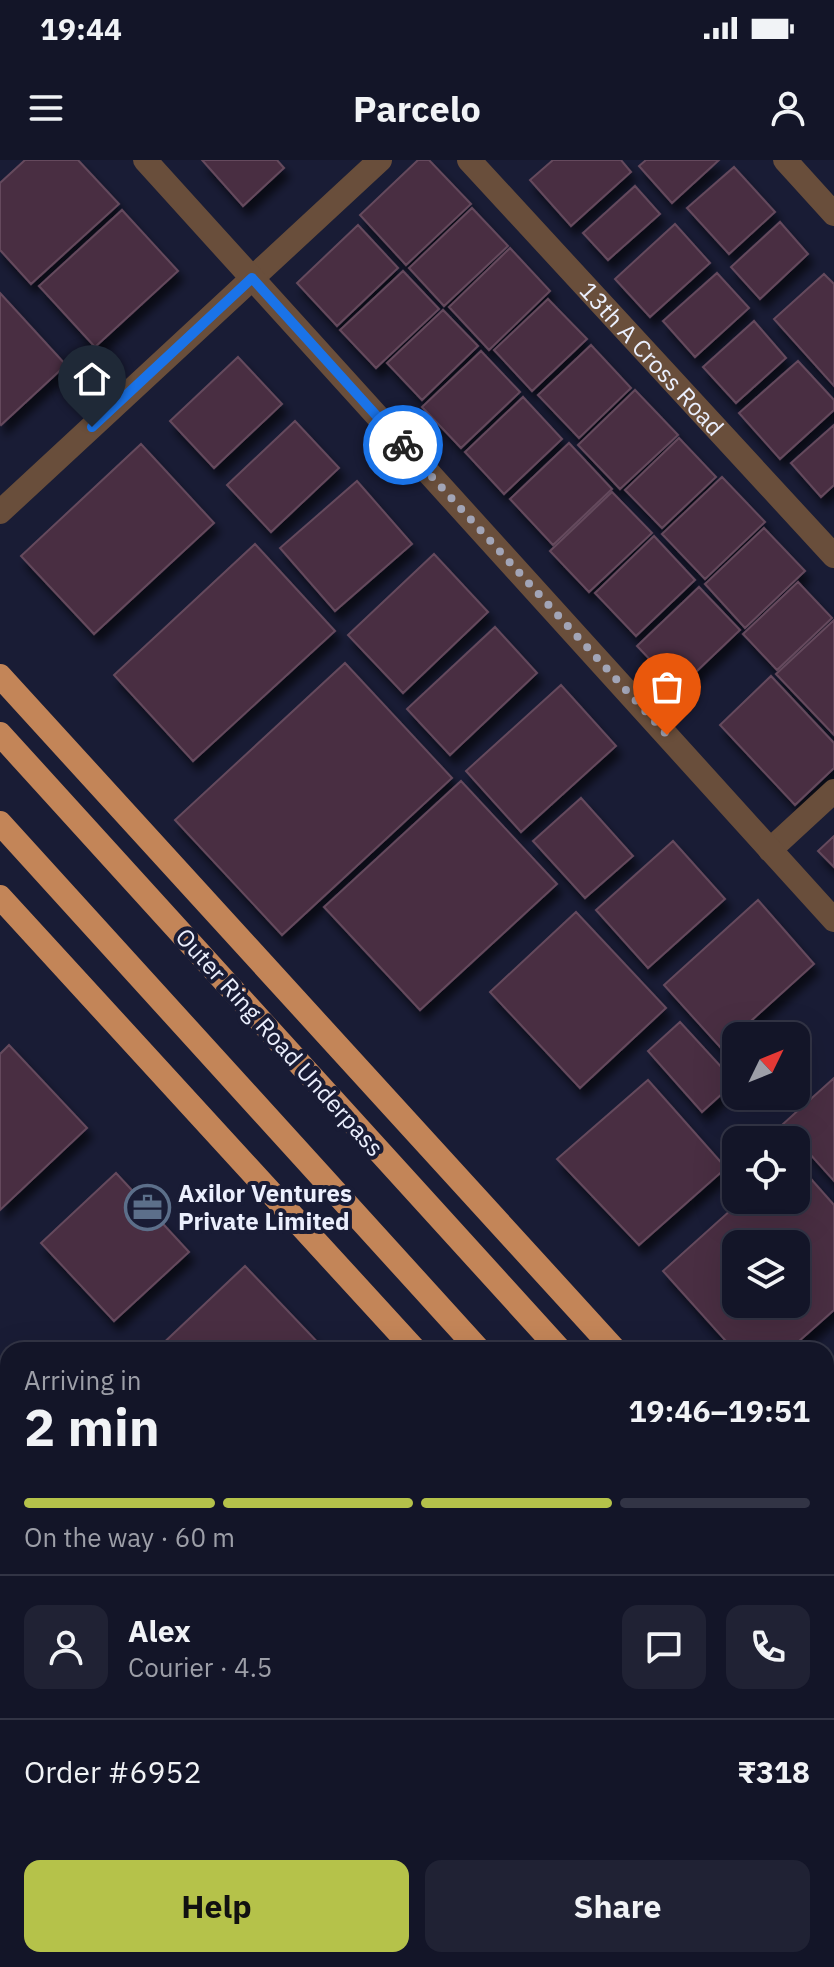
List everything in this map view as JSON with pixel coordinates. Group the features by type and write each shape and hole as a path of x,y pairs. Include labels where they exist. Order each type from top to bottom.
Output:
{"highway":[{"path":"0,676 608,1342"},
{"name":"Outer Ring Road Underpass","path":"0,734 553,1342"},
{"path":"0,823 472,1342"},
{"path":"0,897 408,1342"}],"street":[{"path":"145,160 834,920"},
{"path":"0,512 380,160"},
{"name":"13th A Cross Road","path":"469,160 834,556"},
{"path":"785,160 834,214"},
{"path":"770,850 834,791"}],"building":[{"path":"25,160 78,160 119,204 31,284 0,250 0,183"},
{"path":"202,160 277,160 284,168 243,206"},
{"path":"418,160 429,160 471,204 406,265 360,215"},
{"path":"553,160 621,160 631,172 571,226 530,180"},
{"path":"646,160 719,160 672,203 639,166"},
{"path":"734,167 775,212 729,254 687,208"},
{"path":"635,186 660,214 608,260 583,233"},
{"path":"472,208 508,246 444,306 409,268"},
{"path":"122,210 178,271 95,347 39,286"},
{"path":"780,222 808,254 760,299 731,267"},
{"path":"675,224 710,263 650,317 615,279"},
{"path":"358,225 398,268 337,326 297,283"},
{"path":"510,248 550,291 489,350 449,307"},
{"path":"403,271 439,309 376,368 340,330"},
{"path":"717,273 749,308 695,357 663,321"},
{"path":"824,274 834,284 834,386 774,319"},
{"path":"0,293 66,365 1,425 0,424"},
{"path":"548,299 587,339 532,391 494,350"},
{"path":"443,310 478,346 422,400 387,363"},
{"path":"754,321 786,358 736,403 703,367"},
{"path":"591,345 631,388 579,438 538,395"},
{"path":"481,351 520,392 461,448 422,407"},
{"path":"238,357 282,404 214,468 170,421"},
{"path":"798,361 834,400 834,410 780,459 739,413"},
{"path":"635,390 678,435 620,489 578,445"},
{"path":"523,397 562,439 504,494 465,452"},
{"path":"295,421 339,468 271,532 227,485"},
{"path":"834,425 834,485 821,497 791,463"},
{"path":"679,438 716,477 662,528 625,490"},
{"path":"569,443 612,489 553,545 510,499"},
{"path":"141,444 214,523 94,634 21,556"},
{"path":"722,477 765,522 705,579 662,534"},
{"path":"357,481 412,544 335,611 280,548"},
{"path":"612,492 652,533 589,592 550,551"},
{"path":"764,528 805,571 745,628 705,584"},
{"path":"654,536 695,580 636,636 595,593"},
{"path":"255,544 335,631 193,761 114,675"},
{"path":"434,554 488,612 403,693 348,635"},
{"path":"798,582 832,618 777,670 743,634"},
{"path":"699,587 740,630 678,689 637,646"},
{"path":"834,620 834,735 776,674"},
{"path":"495,627 537,673 450,755 407,709"},
{"path":"345,663 452,778 282,935 175,820"},
{"path":"771,676 834,743 834,768 795,805 720,725"},
{"path":"561,685 616,746 521,832 466,771"},
{"path":"461,781 557,884 420,1010 324,907"},
{"path":"581,798 633,856 585,898 533,841"},
{"path":"834,836 834,867 818,851"},
{"path":"673,841 725,899 648,968 596,910"},
{"path":"758,900 814,964 750,1022 722,1022 721,1048 664,985"},
{"path":"576,912 666,1008 580,1088 490,992"},
{"path":"680,1022 722,1068 722,1094 702,1112 648,1051"},
{"path":"9,1045 87,1128 0,1210 0,1054"},
{"path":"834,1078 834,1181 810,1154 810,1126 783,1124 799,1110 810,1110 810,1100"},
{"path":"648,1080 722,1163 722,1172 639,1245 557,1159"},
{"path":"116,1173 189,1252 114,1321 41,1243"},
{"path":"810,1178 834,1205 834,1310 798,1342 727,1342 663,1271 726,1214 810,1214"},
{"path":"245,1266 317,1342 164,1342"}],"way so far":[{"path":"403,445 667,735"}],"place":[{"name":"Axilor Ventures Private Limited","path":"147,1207"}],"route":[{"path":"92,427 252,278 403,445"}]}
